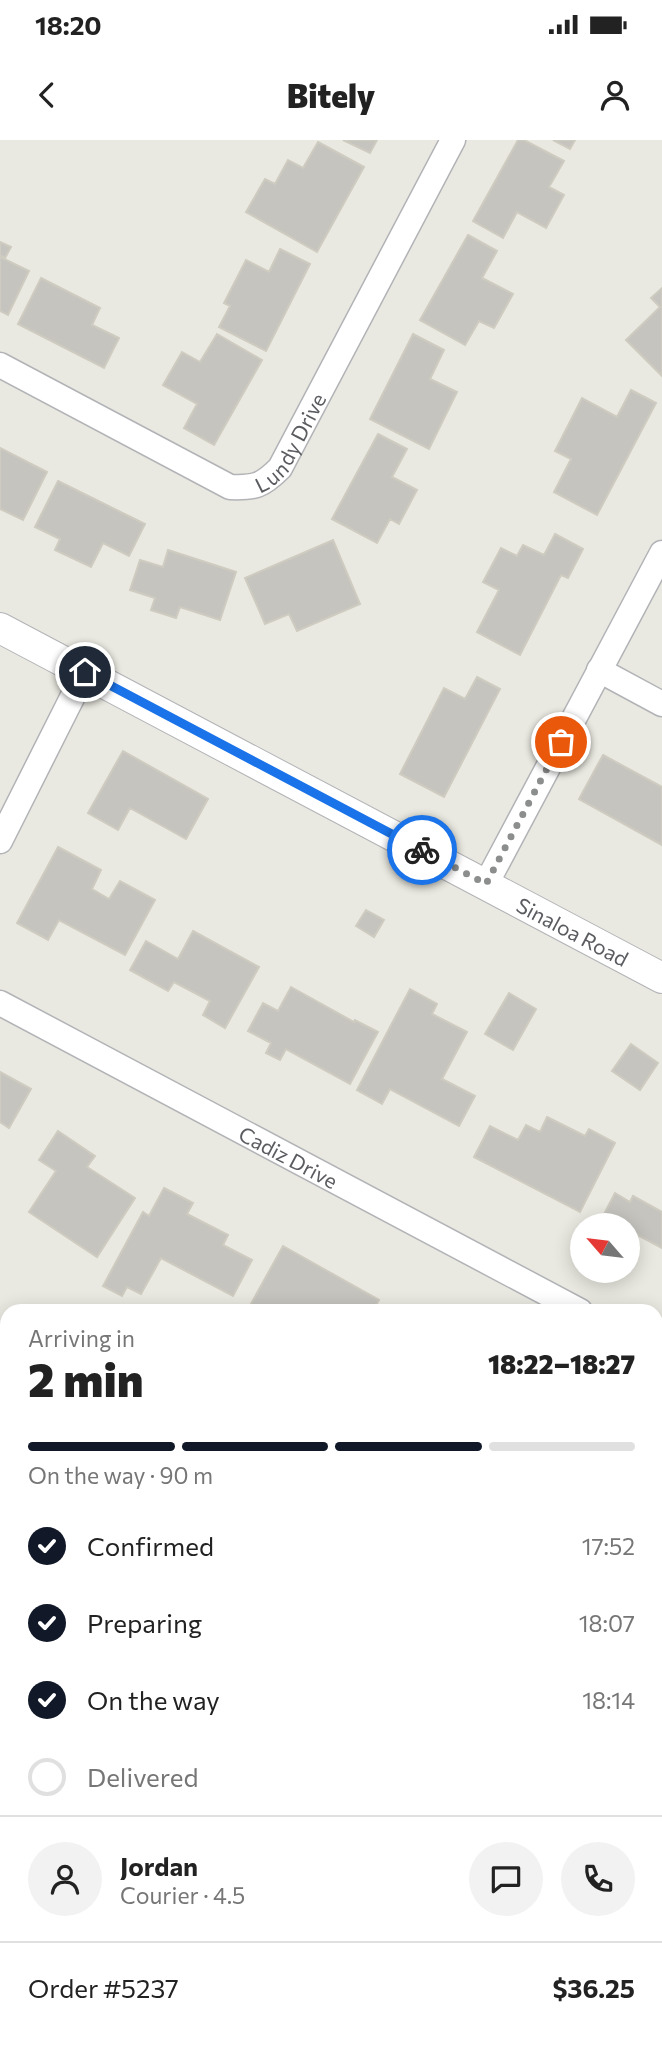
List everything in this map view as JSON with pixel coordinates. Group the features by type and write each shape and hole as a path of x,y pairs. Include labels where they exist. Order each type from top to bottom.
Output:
{"street":[{"name":"Lundy Drive","path":"0,365 230,487 249,488 267,481 280,468 453,140"},
{"path":"486,884 662,553"},
{"name":"Sinaloa Road","path":"0,628 662,978"},
{"path":"599,670 662,704"},
{"path":"0,841 85,672"},
{"name":"Cadiz Drive","path":"0,1003 566,1304"}],"building":[{"path":"343,140 377,140 370,153"},
{"path":"518,140 524,140 564,161 549,187 564,195 546,228 517,212 503,238 473,221"},
{"path":"553,140 575,140 570,149"},
{"path":"318,142 364,167 317,252 246,212 265,179 275,184 288,160 303,168"},
{"path":"468,235 497,251 482,278 513,294 494,328 479,321 465,345 420,320"},
{"path":"0,242 11,247 5,258 0,255"},
{"path":"280,249 310,264 266,351 219,327 230,306 224,303 246,260 269,272"},
{"path":"0,257 29,271 8,315 0,311"},
{"path":"41,278 100,308 92,325 119,338 104,368 18,324"},
{"path":"662,288 662,376 626,340 660,307 651,298"},
{"path":"217,334 262,360 214,445 184,428 197,404 163,385 182,352 200,362"},
{"path":"413,334 444,350 430,379 457,392 429,449 370,419"},
{"path":"631,390 656,403 597,515 554,492 571,459 555,451 582,398 617,417"},
{"path":"378,434 407,449 392,477 417,490 399,524 390,519 377,543 332,519"},
{"path":"0,448 47,472 23,520 0,509"},
{"path":"58,481 145,524 129,556 103,543 91,567 55,550 60,539 35,527"},
{"path":"555,534 583,549 568,578 561,575 520,655 477,632 499,590 483,582 501,548 517,556 523,545 544,555"},
{"path":"333,540 360,604 297,631 289,614 265,624 245,578"},
{"path":"168,550 236,572 220,620 180,607 176,618 151,610 155,598 130,590 140,560 163,567"},
{"path":"477,677 500,689 444,797 400,774 444,688 465,699"},
{"path":"123,751 208,799 186,839 130,808 118,830 88,813"},
{"path":"603,755 662,787 662,845 579,799"},
{"path":"58,847 101,870 92,889 109,899 120,881 155,900 125,955 59,920 48,940 17,923"},
{"path":"366,910 384,920 374,937 356,926"},
{"path":"193,931 259,967 225,1028 203,1015 210,1001 174,982 168,991 130,970 146,941 178,959"},
{"path":"291,987 354,1022 355,1020 378,1032 350,1084 286,1049 280,1060 266,1053 271,1043 248,1031 263,1003 278,1011"},
{"path":"410,989 437,1004 432,1014 467,1032 442,1079 475,1096 459,1126 390,1089 382,1104 357,1090"},
{"path":"509,993 536,1009 513,1050 485,1034"},
{"path":"631,1044 658,1063 640,1090 612,1071"},
{"path":"0,1072 31,1089 9,1128 0,1122"},
{"path":"547,1117 585,1136 589,1129 615,1143 580,1212 474,1157 490,1126 518,1140 526,1125 540,1132"},
{"path":"58,1131 95,1156 87,1167 135,1198 97,1257 29,1212 56,1171 39,1160"},
{"path":"164,1188 193,1203 187,1214 228,1235 223,1245 252,1260 233,1296 161,1258 141,1294 127,1287 122,1296 103,1286 143,1212 149,1216"},
{"path":"615,1193 630,1202 633,1196 662,1212 662,1248 640,1236 640,1213 605,1213"},
{"path":"283,1246 379,1300 377,1304 251,1304"}],"way so far":[{"path":"422,850 486,884 561,742"}],"route":[{"path":"85,672 422,850"}]}
